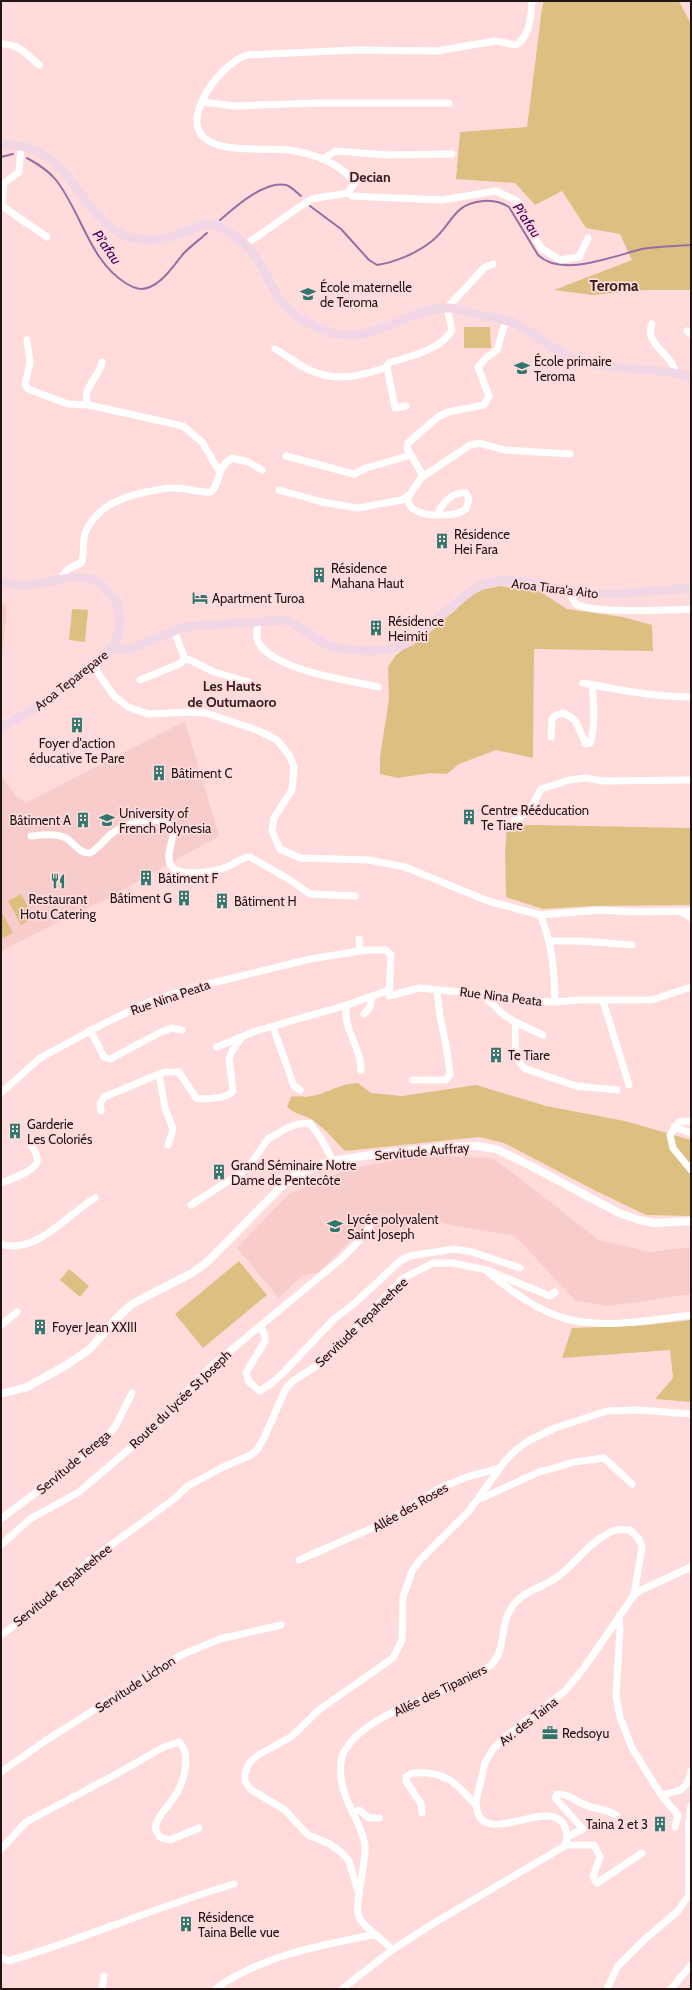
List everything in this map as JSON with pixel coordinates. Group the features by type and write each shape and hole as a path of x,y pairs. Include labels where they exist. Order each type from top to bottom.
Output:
{"main road":[{"path":"1,145 21,146 34,149 56,162 94,212 112,229 129,238 149,241 170,238 205,224 214,225 245,244 253,253 281,302 293,314 318,328 339,336 359,335 377,330 402,322 418,313 447,308 460,308 483,316 506,320 518,325 569,356 594,365 675,373 691,377"},
{"name":"Aroa Teparepare","path":"1,581 20,586 31,586 74,576 92,579 105,588 117,602 121,620 119,637 112,648 94,664 22,718 1,727"},
{"name":"Aroa Tiara'a Aito","path":"112,648 127,650 174,631 195,626 286,620 293,622 319,641 333,647 381,652 395,650 405,646 463,596 482,584 512,581 594,594 691,588"}],"street":[{"path":"348,193 355,182 342,170 330,162 289,150 233,147 211,143 203,138 198,131 197,121 202,102 216,80 234,62 247,55 354,50 437,51 495,41 516,45 523,41 527,32 532,1"},
{"path":"1,44 8,44 25,50 39,65"},
{"path":"202,102 235,106 324,103 450,103"},
{"path":"21,146 18,172 4,183 2,206 47,237"},
{"path":"322,159 336,151 387,155 452,154"},
{"path":"245,244 311,199 348,193 352,196 442,200 496,191 518,201 531,230 542,248 560,260 579,257 588,238"},
{"path":"406,406 396,408 387,367 388,363 417,353 446,340 452,330 447,308 484,268 493,264"},
{"path":"421,478 420,469 407,448 408,443 438,417 448,412 484,405 489,396 478,367 486,358 497,350 506,320"},
{"path":"652,324 650,329 652,337 674,366 675,373"},
{"path":"28,340 30,363 25,384 28,389 68,404 89,405 183,426 202,442 219,471"},
{"path":"275,349 312,371 337,378 351,377 387,367"},
{"path":"89,405 86,400 86,393 101,369 102,362"},
{"path":"279,490 322,502 358,508 402,500 408,496 421,478 470,445 479,443 504,450 570,454"},
{"path":"286,456 354,474 366,468 411,455"},
{"path":"60,579 68,569 81,563 85,549 84,536 86,530 100,511 120,498 172,488 211,492 218,478 219,471 232,458 248,462 262,470"},
{"path":"408,496 408,501 414,510 424,513 438,514"},
{"path":"567,590 576,604 588,607 660,611 691,608"},
{"path":"258,622 257,634 259,645 273,656 287,664 311,672 378,687"},
{"path":"174,631 185,659"},
{"path":"140,680 179,664 185,659"},
{"path":"185,659 214,672 249,682"},
{"path":"94,664 98,674 114,696 128,707 148,714 190,712 206,713 257,730 277,740 289,754 294,767 292,790 274,818 272,831 280,848 300,858 369,860 405,867 488,901 540,915 600,910 633,912 691,911"},
{"path":"583,683 634,693 691,698"},
{"path":"550,737 552,719 556,715 564,713 575,720 586,744 590,743 593,706 592,685"},
{"path":"514,822 530,810 541,789 569,780 588,778 604,781 691,780"},
{"path":"31,836 60,836 83,852 90,853 111,834 125,826 136,822 157,820 164,822 173,832 170,858 171,865 177,870 209,872 250,857 258,860 310,894 355,896"},
{"path":"680,912 691,918"},
{"name":"Rue Nina Peata","path":"1,1093 40,1058 90,1030 153,1000 204,985 310,959 360,951 386,950 390,952 391,955 389,996 419,988 482,994 528,1001 555,1002 553,954 540,915"},
{"path":"359,938 360,951"},
{"path":"549,941 582,941 632,945"},
{"path":"555,1002 577,1000 652,1000 691,987"},
{"path":"217,1047 242,1037 347,1005 389,990"},
{"path":"412,1080 446,1080 450,1074 440,1017 438,990"},
{"path":"482,994 504,1015 515,1022 543,1035"},
{"path":"364,1014 370,1007 372,997"},
{"path":"603,1001 629,1084"},
{"path":"347,1005 346,1017 358,1054 361,1070"},
{"path":"515,1022 517,1058 520,1065 526,1069 576,1086 617,1090"},
{"path":"273,1027 294,1086 300,1090"},
{"path":"90,1030 104,1057 110,1059 161,1032 172,1028 182,1030"},
{"path":"101,1111 100,1104 104,1097 159,1074 171,1071 179,1072 196,1098 201,1099 230,1095 233,1091 229,1060 232,1050 242,1037"},
{"path":"159,1074 165,1108 173,1129 168,1145"},
{"path":"691,1121 683,1120 674,1127 670,1135 673,1148 691,1170"},
{"path":"191,1205 247,1169 268,1139 287,1128 298,1124 310,1123 322,1140 333,1161"},
{"path":"674,1127 691,1133"},
{"path":"1,1183 20,1176 33,1167 37,1162 37,1156 31,1144"},
{"name":"Servitude Auffray","path":"1,1394 27,1387 65,1366 90,1349 114,1321 132,1304 192,1273 207,1262 282,1186 304,1171 333,1161 443,1147 477,1146 503,1152 529,1164 619,1213 638,1220 655,1223 691,1221"},
{"path":"1,1244 12,1248 21,1246 50,1232 66,1221 81,1206 95,1198"},
{"name":"Route du lycée St Joseph","path":"1,1545 34,1516 79,1492 163,1420 202,1375 341,1259 358,1242 370,1226"},
{"path":"261,1326 266,1336 265,1342 246,1373 249,1382 260,1390 273,1382 285,1371 334,1320 355,1303 400,1261 410,1256 454,1249 472,1252 520,1268"},
{"name":"Servitude Tepaheehee","path":"1,1635 39,1606 89,1560 174,1499 188,1486 223,1467 251,1455 257,1450 264,1438 286,1388 301,1375 327,1359 402,1279 433,1263 452,1263 484,1269 550,1296 555,1292"},
{"path":"484,1269 520,1297 551,1313 569,1320 610,1323 636,1322 691,1315"},
{"path":"1,1325 17,1312"},
{"name":"Servitude Terega","path":"1,1519 76,1462 108,1435 115,1427 132,1393"},
{"path":"359,1895 349,1861 338,1849 308,1835 286,1810 278,1804 252,1792 245,1781 246,1769 249,1763 258,1755 291,1737 320,1709 393,1658 402,1640 404,1598 412,1571 420,1560 453,1529 479,1498 500,1468 516,1450 540,1434 601,1413 620,1410 691,1414"},
{"path":"479,1498 539,1472 575,1462 604,1458 632,1484"},
{"name":"Allée des Roses","path":"299,1560 386,1522 444,1486 500,1468"},
{"name":"Allée des Tipaniers","path":"392,1950 378,1936 367,1928 358,1916 359,1895 364,1869 365,1846 361,1830 346,1800 341,1776 342,1757 347,1747 367,1729 386,1716 490,1666 500,1653 505,1619 509,1610 523,1594 557,1577 601,1537 616,1530 623,1529 634,1533 642,1546 634,1595"},
{"name":"Av. des Taina","path":"476,1804 485,1763 493,1749 505,1737 565,1691 584,1668 634,1595 641,1590 691,1566"},
{"path":"619,1616 620,1629 616,1696 620,1717 632,1748 661,1795 678,1815 675,1827"},
{"name":"Servitude Lichon","path":"1,1772 45,1741 181,1655 220,1639 282,1625"},
{"path":"1,1850 26,1822 164,1747 179,1742 183,1745 186,1754 185,1768 174,1798 160,1814 155,1828 160,1837 170,1840 199,1828"},
{"path":"661,1795 683,1790 687,1784 691,1771"},
{"path":"422,1813 421,1804 406,1781 406,1777 410,1774 428,1774 443,1777 455,1784 476,1804 481,1817 488,1823 502,1825 541,1816 555,1817 566,1827 566,1841"},
{"path":"342,1989 392,1950 453,1911 555,1853 566,1841 584,1829 555,1798 557,1794 567,1795 584,1804 610,1811 616,1815"},
{"path":"607,1989 618,1966 645,1938 678,1911 689,1895 691,1809"},
{"path":"353,1814 359,1810 369,1818 379,1818"},
{"path":"566,1841 594,1845 600,1857 593,1877 598,1883 642,1853"},
{"path":"1,1957 8,1961 28,1956 107,1927 234,1884"},
{"path":"216,1989 237,1976 281,1956 304,1949 378,1936"},
{"path":"671,1989 691,1966"},
{"path":"102,1989 104,1976"}],"shaded area":[{"path":"544,1 679,1 691,24 691,290 645,290 592,295 554,290 632,260 620,234 586,228 562,191 535,205 515,183 456,179 460,132 527,127"},
{"path":"464,327 490,327 491,348 464,348"},
{"path":"500,586 539,591 567,609 623,617 652,625 653,651 534,649 533,758 496,750 459,764 447,774 431,773 398,778 380,774 380,757 389,699 388,667 396,655 451,614 476,591"},
{"path":"1,603 7,606 1,668"},
{"path":"72,609 88,610 85,642 69,640"},
{"name":"University of French Polynesia","path":"185,721 219,836 112,896 1,951 1,776 16,796 26,803"},
{"path":"533,825 691,828 691,905 594,906 543,909 506,897 505,852 507,826"},
{"path":"21,894 34,918 21,925 8,901"},
{"path":"1,911 13,933 1,939"},
{"path":"358,1083 371,1093 402,1096 476,1085 546,1106 625,1121 691,1140 691,1216 646,1215 596,1191 504,1143 479,1137 345,1151 325,1130 316,1123 287,1107 291,1097 312,1096 345,1085"},
{"name":"Lycée polyvalent Saint Joseph","path":"419,1155 493,1158 599,1240 650,1252 691,1247 691,1294 609,1306 575,1300 515,1236 425,1220 386,1239 358,1233 318,1273 303,1275 279,1298 237,1248 289,1194 345,1170"},
{"path":"239,1261 267,1295 203,1348 175,1314"},
{"path":"69,1269 89,1286 80,1297 60,1280"},
{"path":"691,1320 691,1402 655,1399 673,1378 670,1350 562,1358 572,1328 648,1325"}],"waterway":[{"name":"Pi'afau","path":"1,157 13,154"},
{"name":"Pi'afau","path":"27,158 50,173 56,180 65,193 87,236 104,263 114,274 132,287 144,289 160,281 184,253 207,233"},
{"name":"Pi'afau","path":"220,220 251,196 260,190 269,187 286,185 301,196"},
{"name":"Pi'afau","path":"310,206 341,229 369,260 377,265 399,259 420,249 439,235 459,210 465,206 483,201 497,202 509,207 538,255 548,262 560,265 588,263 648,248 691,245"}],"place":[{"name":"École maternelle de Teroma","path":"308,294"},
{"name":"École primaire Teroma","path":"522,368"},
{"name":"Résidence Hei Fara","path":"442,541"},
{"name":"Résidence Mahana Haut","path":"319,575"},
{"name":"Apartment Turoa","path":"200,598"},
{"name":"Résidence Heimiti","path":"376,628"},
{"name":"Foyer d'action éducative Te Pare","path":"77,725"},
{"name":"Bâtiment C","path":"159,773"},
{"name":"Centre Rééducation Te Tiare","path":"469,817"},
{"name":"Bâtiment A","path":"83,820"},
{"name":"University of French Polynesia","path":"107,820"},
{"name":"Bâtiment F","path":"146,878"},
{"name":"Restaurant Hotu Catering","path":"58,881"},
{"name":"Bâtiment G","path":"184,898"},
{"name":"Bâtiment H","path":"222,901"},
{"name":"Te Tiare","path":"496,1055"},
{"name":"Garderie Les Coloriés","path":"15,1131"},
{"name":"Grand Séminaire Notre Dame de Pentecôte","path":"219,1172"},
{"name":"Lycée polyvalent Saint Joseph","path":"335,1226"},
{"name":"Foyer Jean XXIII","path":"40,1327"},
{"name":"Redsoyu","path":"550,1733"},
{"name":"Taina 2 et 3","path":"660,1824"},
{"name":"Résidence Taina Belle vue","path":"186,1924"}],"district":[{"name":"Decian","path":"370,177"},
{"name":"Teroma","path":"614,286"},
{"name":"Les Hauts de Outumaoro","path":"232,694"}]}
